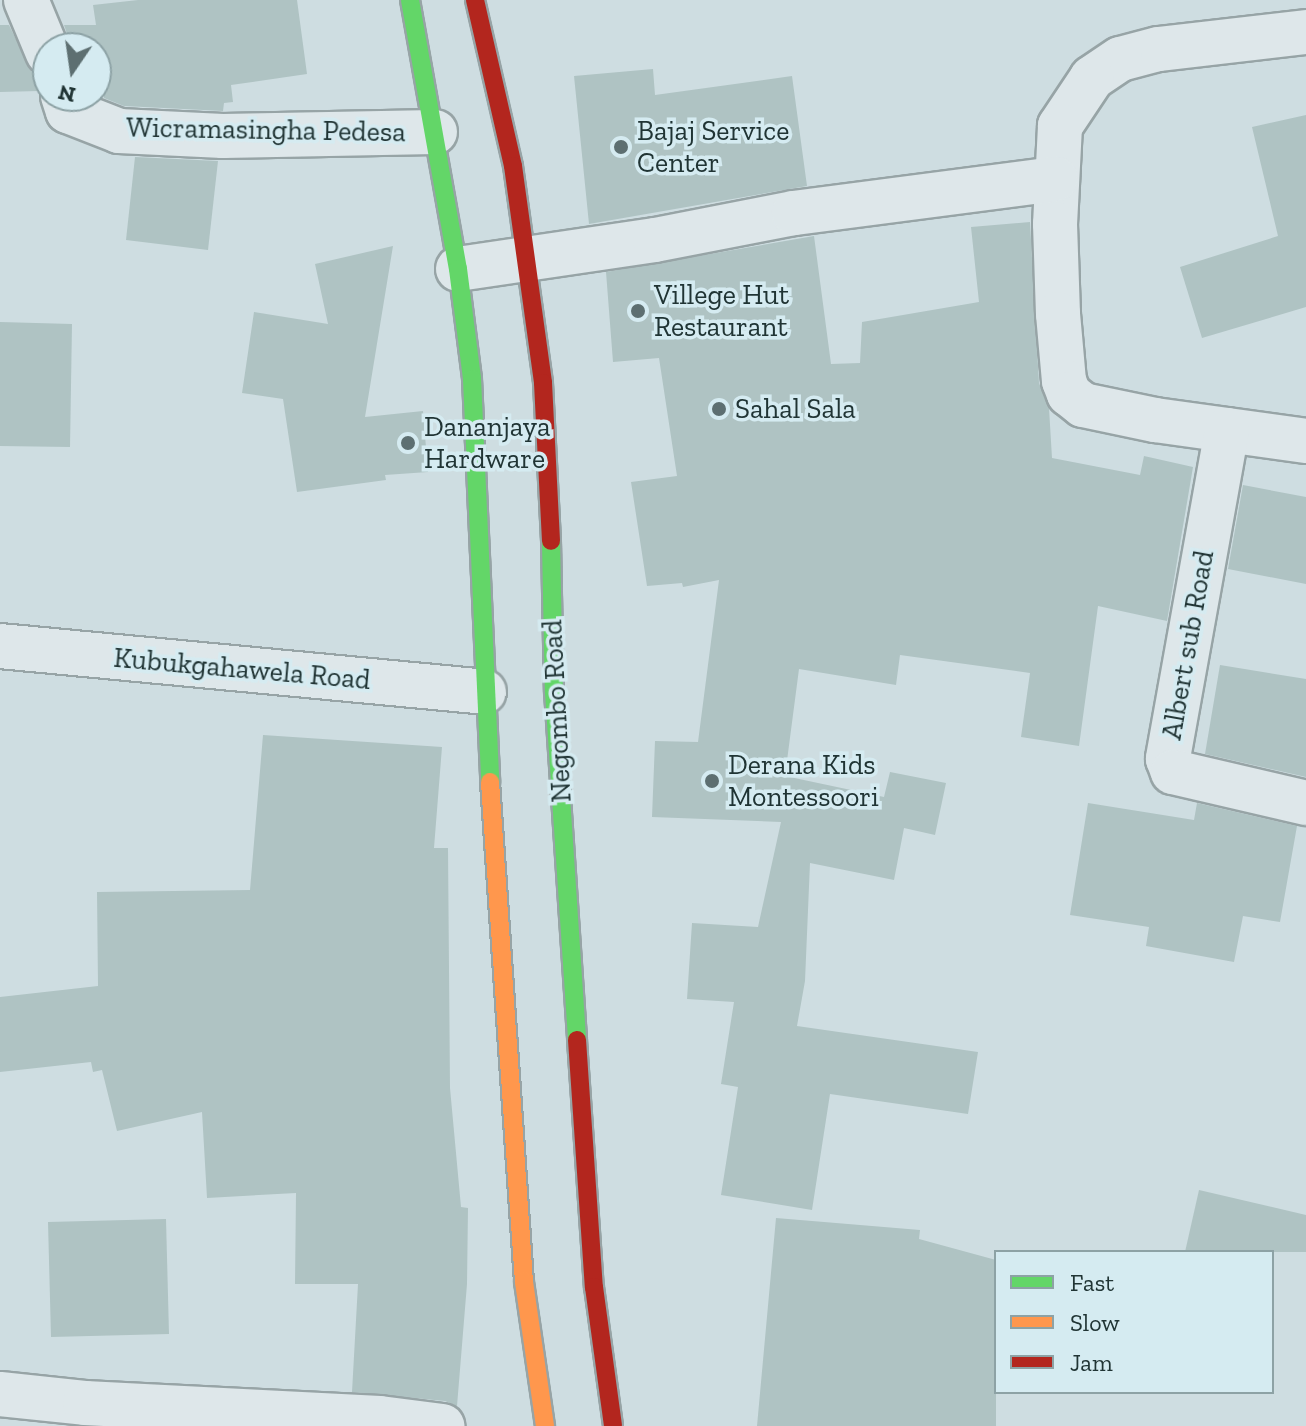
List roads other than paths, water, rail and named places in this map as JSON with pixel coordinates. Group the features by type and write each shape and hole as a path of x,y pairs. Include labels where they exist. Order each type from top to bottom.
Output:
{"highway":[{"path":"410,0 458,269 472,379 484,692 524,1282 545,1426"},
{"name":"Negombo Road","path":"475,0 513,166 543,383 551,521 554,692 593,1273 613,1426"}],"street":[{"path":"26,0 39,32"},
{"path":"1306,32 1158,49 1120,59 1092,78 1060,126 1056,179 1058,314 1064,381 1069,394 1083,405 1155,420 1306,441"},
{"name":"Wicramasingha Pedesa","path":"71,112 119,131 223,136 435,132"},
{"path":"458,269 794,213 1056,179"},
{"name":"Albert sub Road","path":"1227,430 1168,759 1173,772 1306,803"},
{"name":"Kubukgahawela Road","path":"0,646 484,692"},
{"path":"0,1394 85,1403 380,1418 442,1426"}],"place":[{"name":"Bajaj Service Center","path":"621,147"},
{"name":"Villege Hut Restaurant","path":"638,311"},
{"name":"Sahal Sala","path":"719,409"},
{"name":"Dananjaya Hardware","path":"408,443"},
{"name":"Derana Kids Montessoori","path":"712,781"}]}
